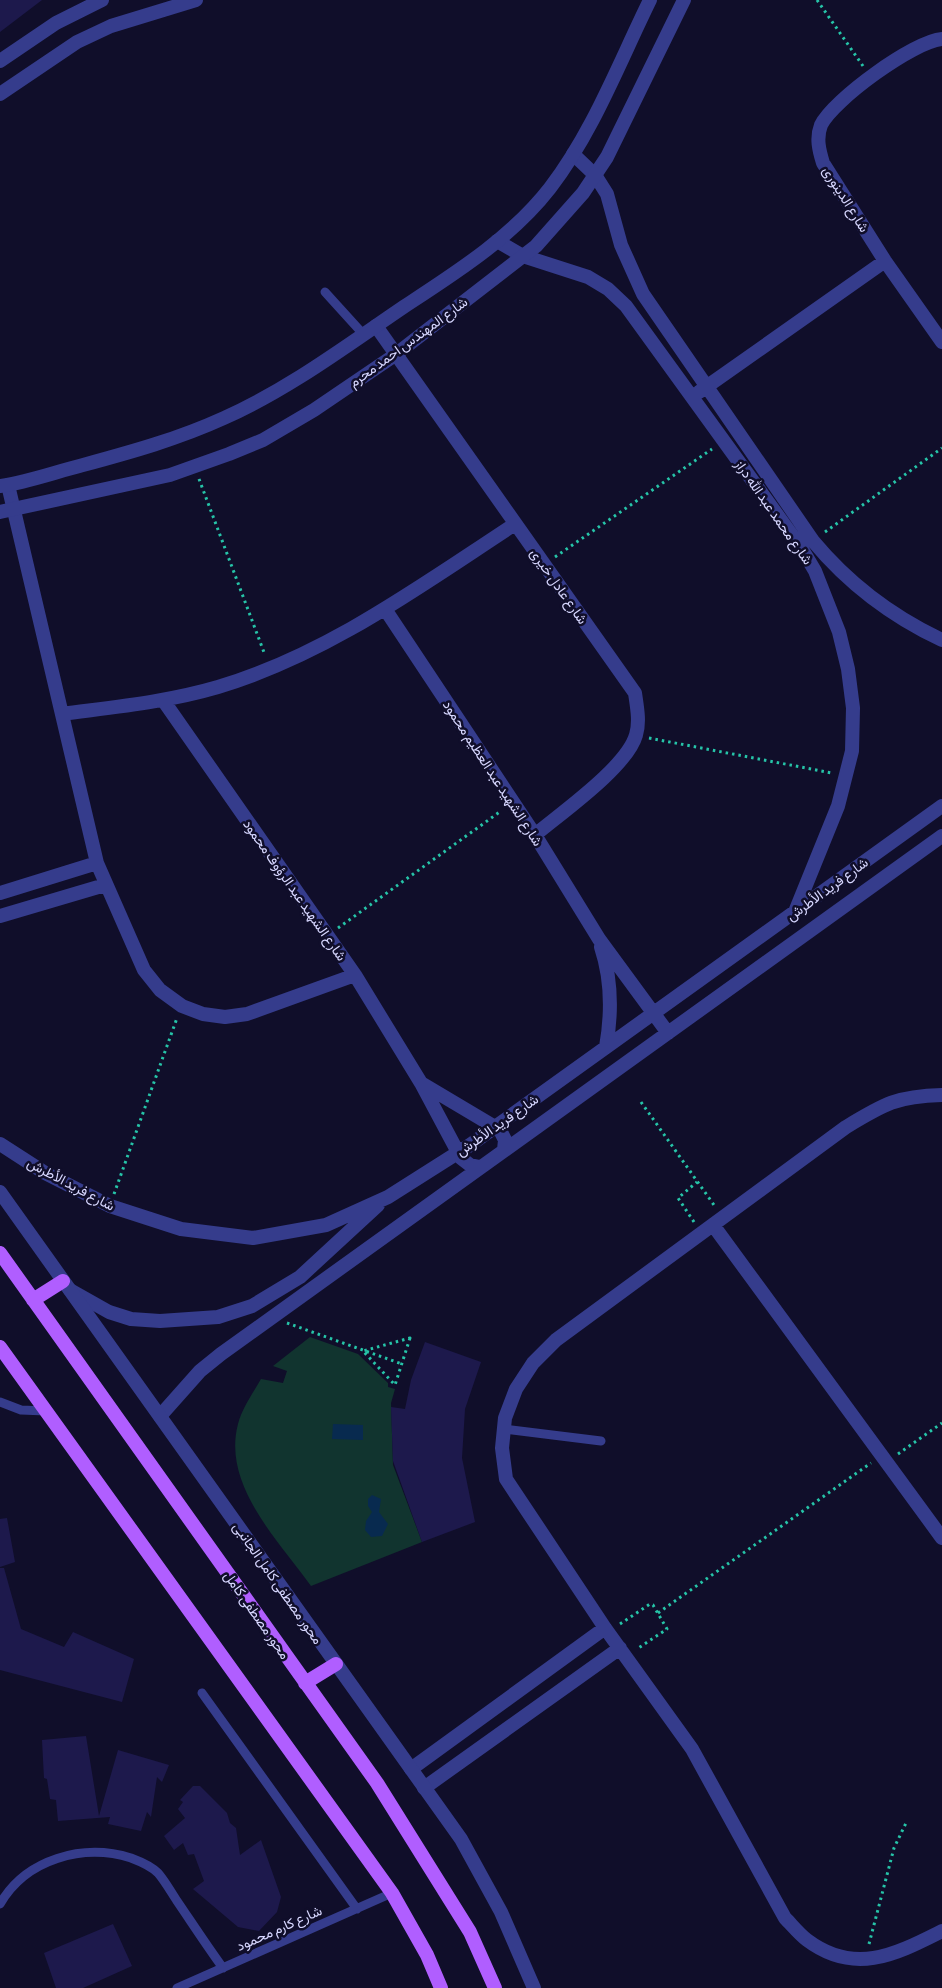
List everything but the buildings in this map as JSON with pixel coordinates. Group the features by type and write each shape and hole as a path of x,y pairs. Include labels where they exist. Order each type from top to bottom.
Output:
{"main road":[{"name":"محور مصطفى كامل","path":"0,1253 377,1784 442,1883 470,1932 494,1988"},
{"path":"33,1300 66,1285"},
{"path":"0,1347 392,1893 427,1955 441,1988"},
{"path":"305,1683 336,1664"}],"street":[{"path":"0,61 56,23 102,0"},
{"path":"0,94 77,42 111,26 196,0"},
{"name":"شارع المهندس احمد محرم","path":"4,486 144,448 210,424 273,392 364,335 460,270 497,241 550,188 573,154 650,0"},
{"name":"شارع المهندس احمد محرم","path":"7,511 116,488 194,466 263,440 314,410 395,355 523,256 555,225 607,157 684,0"},
{"name":"شارع الدينورى","path":"942,39 919,46 870,77 827,115 821,126 818,138 819,151 823,162 885,261 942,342"},
{"name":"شارع محمد عبد الله دراز","path":"573,154 595,175 607,194 621,245 643,294 706,387 807,545 839,632 848,669 853,708 852,751 838,806 794,912"},
{"name":"شارع محمد عبد الله دراز","path":"497,241 523,256 588,277 608,289 626,306 723,441 807,545 910,625 942,640"},
{"path":"693,397 885,261"},
{"path":"626,306 643,294"},
{"name":"شارع عادل خيرى","path":"376,326 635,693 638,712 636,735 619,764 535,835"},
{"path":"4,486 7,511 62,714 97,863 105,885 144,970 160,990 182,1006 203,1014 225,1017 248,1014 355,975"},
{"path":"62,714 163,700 218,687 270,669 310,652 385,609 515,524"},
{"name":"شارع الشهيد عبد العظيم محمود","path":"385,609 535,835 599,939 668,1033"},
{"name":"شارع الشهيد عبد الرؤوف محمود","path":"163,700 355,975 421,1083 458,1153 465,1162 480,1167"},
{"name":"شارع فريد الأطرش","path":"0,1144 45,1173 110,1206 181,1229 253,1238 326,1225 388,1197 458,1153 942,806"},
{"name":"شارع فريد الأطرش","path":"160,1416 200,1371 271,1318 942,836"},
{"path":"0,893 97,863"},
{"path":"0,916 105,885"},
{"name":"شارع الشهيد عبد العظيم محمود","path":"599,939 609,981 610,1025 606,1047"},
{"name":"شارع الشهيد عبد الرؤوف محمود","path":"421,1083 495,1127"},
{"path":"942,1095 912,1096 884,1104 846,1127 556,1340 533,1363 516,1389 505,1418 502,1448 506,1479 607,1630 692,1749 785,1918 807,1940 814,1944 834,1954 865,1959 896,1954 942,1931"},
{"path":"495,1127 503,1135 504,1150"},
{"name":"محور مصطفى كامل الجانبى","path":"0,1192 461,1840 482,1875 512,1936 534,1988"},
{"path":"66,1285 109,1312 131,1319 160,1321 218,1317 252,1306 300,1277 388,1197"},
{"path":"713,1225 942,1538"},
{"path":"411,1769 607,1630"},
{"path":"424,1788 623,1652"}],"lane":[{"path":"324,292 364,335"},
{"path":"0,1402 21,1410 46,1412"},
{"path":"504,1429 601,1441"},
{"path":"202,1693 357,1909"},
{"path":"0,1904 17,1882 34,1869 54,1859 75,1853 96,1851 118,1854 138,1861 157,1872 222,1968"},
{"name":"شارع كارم محمود","path":"177,1988 392,1893"}],"path":[{"path":"816,0 870,77"},
{"path":"544,564 723,441"},
{"path":"807,545 942,448"},
{"path":"194,466 270,669"},
{"path":"636,735 815,769"},
{"path":"328,936 513,802"},
{"path":"110,1206 182,1006"},
{"path":"641,1102 697,1182 713,1225"},
{"path":"697,1182 678,1198 713,1225"},
{"path":"271,1318 402,1364"},
{"path":"410,1338 395,1385 364,1351 410,1338"},
{"path":"658,1613 884,1459 942,1422"},
{"path":"607,1630 650,1604 658,1613 667,1630 623,1652"},
{"path":"865,1959 894,1848 906,1823"}],"green space":[{"path":"310,1337 358,1354 388,1383 388,1387 395,1389 391,1403 393,1465 422,1542 311,1586 256,1511 245,1490 238,1469 235,1447 238,1424 242,1412 261,1379 283,1383 287,1371 273,1366"}],"water":[{"path":"333,1424 363,1425 363,1440 332,1439"},
{"path":"372,1495 381,1499 379,1512 388,1524 382,1536 371,1537 365,1530 366,1521 372,1512 368,1506 368,1499"}]}
